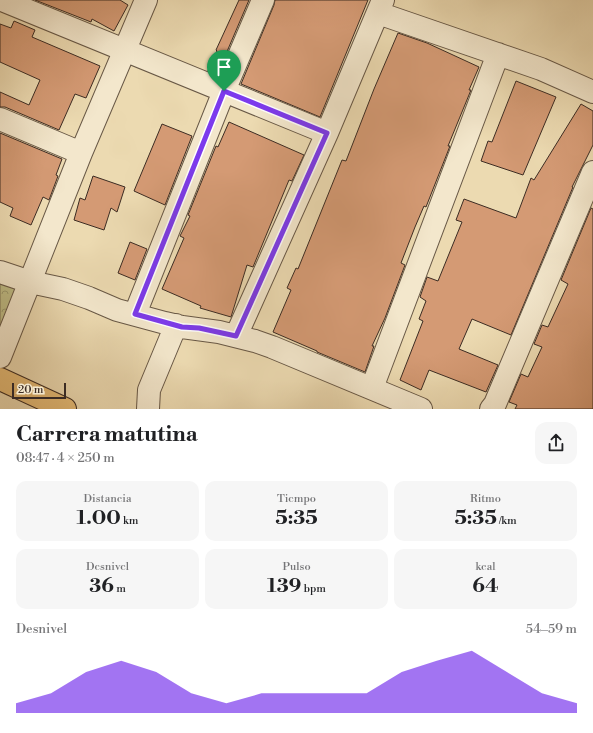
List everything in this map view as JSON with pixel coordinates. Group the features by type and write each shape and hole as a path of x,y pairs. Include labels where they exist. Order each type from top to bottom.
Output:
{"main road":[{"path":"0,379 66,409"}],"street":[{"path":"2,0 327,133"},
{"path":"0,357 81,153 146,0"},
{"path":"135,314 224,91 264,0"},
{"path":"236,336 327,133 380,7 498,54 541,69 593,92"},
{"path":"372,388 498,54"},
{"path":"0,119 81,153"},
{"path":"491,409 495,404 593,172"},
{"path":"0,272 30,282 63,289 117,310 176,325 236,336 272,347 421,409"},
{"path":"148,409 149,390 176,325"}],"green space":[{"path":"0,281 17,287 0,333"}],"building":[{"path":"35,0 120,0 128,5 114,31 92,19 91,22"},
{"path":"239,0 249,0 217,75 208,71"},
{"path":"275,0 368,0 320,117 241,84"},
{"path":"14,21 35,30 32,37 100,66 86,98 75,94 59,130 5,107 0,107 0,92 29,105 40,80 0,62 0,24 11,28"},
{"path":"398,33 427,43 479,67 469,90 471,90 448,146 450,146 426,207 424,206 401,263 405,265 385,318 372,346 374,346 365,372 273,332 291,290 287,288 296,268 298,269 342,160 346,161"},
{"path":"516,81 556,97 523,175 481,161 488,141 492,142"},
{"path":"581,104 593,111 593,145 572,187 511,335 472,319 459,349 498,365 486,392 429,370 421,390 400,380 423,321 419,319 426,301 420,297 427,277 438,281 462,222 456,220 464,199 516,218 531,178 534,180"},
{"path":"229,122 304,155 292,181 289,180 253,267 247,265 231,317 200,308 201,306 162,289 184,238 180,236 190,216 188,215 216,146 218,147"},
{"path":"162,124 192,136 165,205 134,191"},
{"path":"0,133 62,159 56,175 58,176 49,200 43,197 31,225 10,216 13,208 0,202"},
{"path":"93,176 125,187 117,212 111,208 104,230 74,220 80,198 85,200"},
{"path":"591,208 593,209 593,409 515,409 517,405 509,402 521,374 528,377 542,347 534,344 542,325 548,327 568,284 561,280"},
{"path":"130,242 147,249 135,280 118,273"}],"route":[{"path":"224,91 327,133 236,336 199,328 182,327 135,314 224,91"}]}
